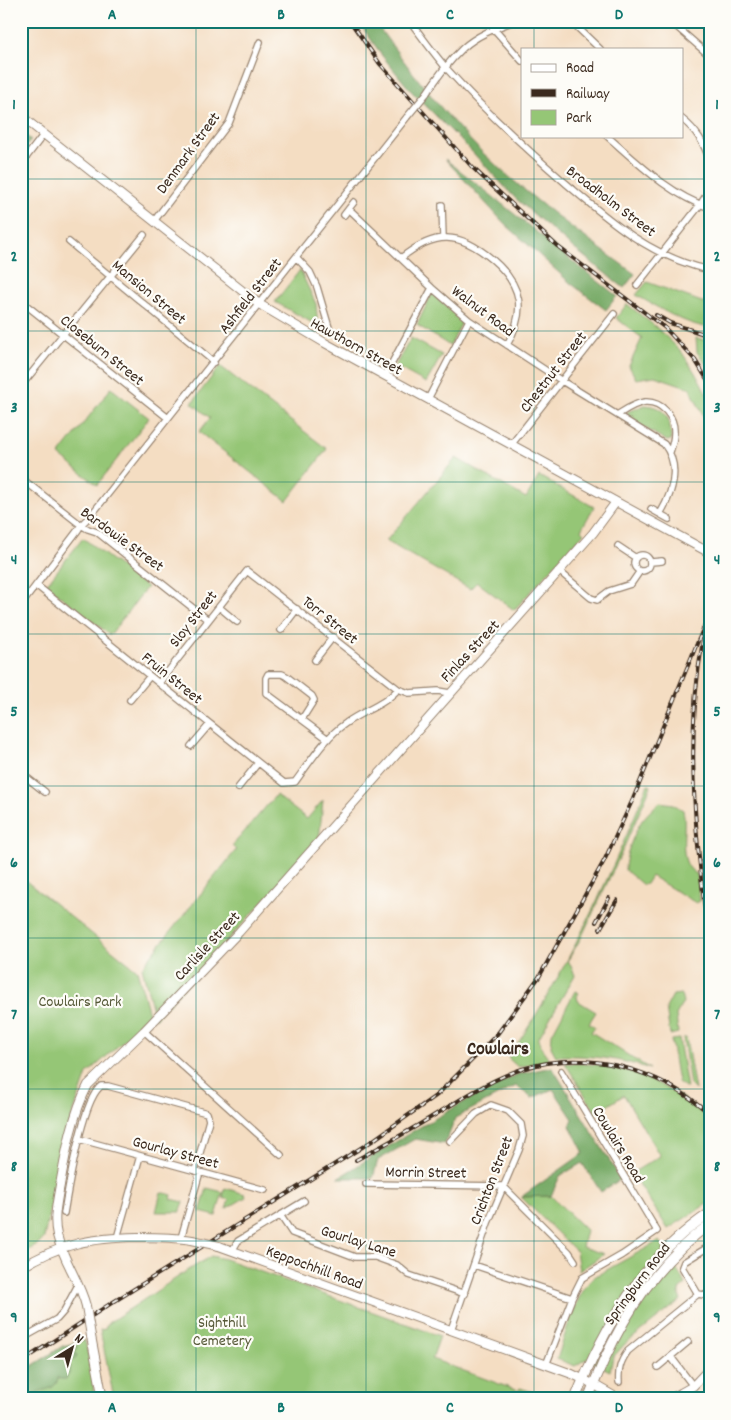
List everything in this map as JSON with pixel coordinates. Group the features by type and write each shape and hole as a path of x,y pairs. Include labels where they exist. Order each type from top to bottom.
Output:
{"main road":[{"name":"Springburn Road","path":"588,1399 593,1384 620,1327 638,1300 671,1258 680,1242 710,1213"},
{"name":"Springburn Road","path":"575,1399 604,1334 619,1308 641,1278 666,1250 710,1224"}],"street":[{"name":"Broadholm Street","path":"410,21 446,68 479,104 598,211 637,241 693,267 710,270"},
{"path":"487,21 521,60"},
{"name":"Ashfield Street","path":"21,605 81,524 92,514 214,362 446,68 464,47 493,29 514,21"},
{"path":"573,21 599,48"},
{"path":"670,21 710,56"},
{"name":"Denmark Street","path":"154,221 228,122 260,42"},
{"name":"Hawthorn Street","path":"21,116 259,304 289,323 710,553"},
{"path":"684,121 691,126 704,144 710,161"},
{"path":"21,164 44,134"},
{"path":"609,138 652,175 679,193 710,208"},
{"path":"637,285 700,204 708,191 710,182"},
{"path":"344,215 354,202"},
{"path":"442,205 443,238"},
{"name":"Walnut Road","path":"349,209 432,288 469,320 562,381 664,444 670,452"},
{"path":"21,386 144,235"},
{"path":"400,258 422,242 443,238 462,240 480,248 505,270 518,296 519,308 516,329 506,345"},
{"name":"Mansion Street","path":"69,242 214,362"},
{"path":"296,257 310,272 317,287 330,331"},
{"path":"385,376 432,288"},
{"name":"Closeburn Street","path":"21,301 168,418"},
{"name":"Chestnut Street","path":"511,445 614,314"},
{"path":"428,399 469,320"},
{"path":"616,415 638,404 647,402 658,404 664,408 674,424 670,452 674,483 670,498 660,514"},
{"name":"Bardowie Street","path":"21,478 88,530 97,532 208,620"},
{"name":"Finlas Street","path":"398,689 409,693 438,691 450,693 593,533 616,502"},
{"path":"651,508 669,519"},
{"path":"618,546 636,558"},
{"path":"641,555 646,556 651,562 648,570 640,571 634,566 636,558 641,555"},
{"path":"651,562 662,561"},
{"path":"560,570 591,598 597,600 609,591 631,584 640,571"},
{"name":"Sloy Street","path":"159,683 247,571"},
{"name":"Torr Street","path":"247,571 398,689"},
{"name":"Fruin Street","path":"36,585 284,783 295,782 328,739"},
{"path":"219,606 238,622"},
{"path":"281,630 297,609"},
{"path":"315,660 333,637"},
{"path":"302,719 314,700 312,696 282,674 268,674 266,678 266,693 328,739 346,722 392,696 398,689"},
{"path":"130,700 150,676"},
{"name":"Carlisle Street","path":"103,1399 86,1306 61,1248 55,1226 56,1209 68,1143 84,1094 95,1078 144,1031 239,932 450,693"},
{"path":"191,746 210,724"},
{"path":"238,788 258,762"},
{"path":"21,773 45,792"},
{"path":"144,1031 281,1155"},
{"name":"Cowlairs Road","path":"561,1071 657,1231 622,1255 582,1278 572,1298"},
{"path":"64,1213 78,1139 94,1095 101,1086 108,1086 204,1112 209,1115 198,1171 181,1238"},
{"name":"Crichton Street","path":"450,1141 476,1114 491,1106 508,1110 521,1124 523,1136 451,1330"},
{"name":"Gourlay Street","path":"78,1139 265,1190"},
{"path":"117,1238 140,1156"},
{"name":"Morrin Street","path":"366,1184 503,1186"},
{"path":"503,1186 569,1252 575,1261"},
{"path":"232,1251 238,1241 303,1201"},
{"name":"Gourlay Lane","path":"280,1215 292,1233 355,1256 375,1257 397,1266 408,1275 464,1294"},
{"name":"Keppochhill Road","path":"21,1268 61,1248 85,1241 117,1238 181,1238 192,1240 219,1246 584,1379 619,1399"},
{"path":"698,1294 682,1267 684,1262 710,1246"},
{"path":"474,1266 572,1298 546,1365"},
{"path":"21,1339 57,1319 64,1311 78,1285"},
{"path":"619,1382 618,1371 622,1359 628,1352 698,1294 710,1296"},
{"path":"658,1367 688,1342"},
{"path":"671,1357 693,1386"},
{"path":"670,1399 693,1386 710,1368"}],"green space":[{"path":"358,21 374,21 439,106 501,170 557,216 635,274 624,288 515,198 411,91 383,57"},
{"path":"21,132 31,140 21,153"},
{"path":"445,159 617,296 606,310 569,282 504,223"},
{"path":"300,270 316,304 318,326 275,302"},
{"path":"647,282 710,305 710,328 681,319 636,295"},
{"path":"432,293 463,320 450,346 417,325"},
{"path":"627,304 656,327 681,351 710,400 710,430 690,388 655,376 636,379 629,366 642,338 616,318"},
{"path":"411,338 442,355 426,383 395,366"},
{"path":"696,338 710,341 710,370 697,352"},
{"path":"220,366 327,449 287,501 199,432 210,418 192,403"},
{"path":"111,388 149,418 97,485 59,455"},
{"path":"645,405 658,408 666,416 669,421 671,440 667,441 628,418 627,412"},
{"path":"456,458 526,498 539,476 594,507 581,530 584,533 514,610 477,582 470,589 386,541"},
{"path":"83,538 147,587 110,635 46,585"},
{"path":"648,784 651,786 620,856 581,938 568,960 575,975 538,1039 550,1060 518,1067 508,1058 568,959 618,855"},
{"path":"276,795 307,819 323,800 319,841 155,1019 142,967 236,850 232,846"},
{"path":"660,802 673,804 683,810 684,854 690,869 697,874 700,901 696,903 651,876 646,884 643,885 625,870 628,852 638,827"},
{"name":"Cowlairs Park","path":"21,877 137,970 150,1017 87,1074 66,1134 44,1238 39,1244 21,1255"},
{"path":"575,991 579,993 577,996 578,1001 596,1012 589,1023 595,1027 591,1032 650,1069 603,1058 556,1056 551,1047 552,1034"},
{"path":"681,994 683,1002 676,1015 678,1033 670,1035 666,1008 673,995"},
{"path":"683,1038 686,1038 695,1090 690,1085"},
{"path":"679,1039 687,1088 678,1082 671,1040"},
{"path":"565,1063 609,1066 640,1075 665,1087 689,1102 710,1119 710,1202 668,1229 632,1173 660,1156 624,1095 596,1113"},
{"path":"552,1067 621,1179 601,1192 582,1163 560,1176 551,1196 521,1197 584,1153 570,1126 573,1119 553,1089 532,1098 516,1086 455,1118 445,1144 415,1139 378,1160 373,1178 338,1178 413,1131 518,1074"},
{"path":"207,1188 223,1192 216,1216 200,1212"},
{"path":"225,1188 245,1194 246,1197 226,1209 229,1200 223,1198"},
{"path":"161,1192 172,1195 171,1199 184,1202 180,1212 156,1212"},
{"path":"551,1196 586,1230 582,1247 604,1254 579,1271 576,1251 521,1197"},
{"path":"659,1241 686,1284 679,1290 681,1300 625,1344 613,1357 610,1371 586,1359 575,1366 557,1359 571,1316 587,1285 594,1277"},
{"name":"Sighthill Cemetery","path":"211,1256 225,1259 440,1336 432,1359 518,1391 520,1388 557,1399 114,1399 100,1330 105,1329 108,1323"},
{"path":"85,1340 93,1379 94,1399 21,1399 21,1373 63,1346"},
{"path":"74,1343 77,1346 75,1353 77,1355 73,1361 69,1362 71,1369 66,1379 58,1377 56,1384 52,1387 30,1398 21,1399 21,1373 63,1346"}],"railway":[{"path":"350,21 380,64 473,168 557,246 665,328 695,360 710,384"},
{"path":"656,315 670,323 710,336"},
{"path":"21,1362 110,1304 372,1141 437,1095 498,1033 539,977 604,861 633,799 710,612"},
{"path":"703,640 697,678 693,755 700,871 710,947"},
{"path":"596,922 609,898"},
{"path":"600,929 617,900"},
{"path":"356,1160 489,1083 522,1069 547,1063 597,1062 646,1074 690,1098 710,1114"}],"district":[{"name":"Cowlairs","path":"498,1047"}]}
